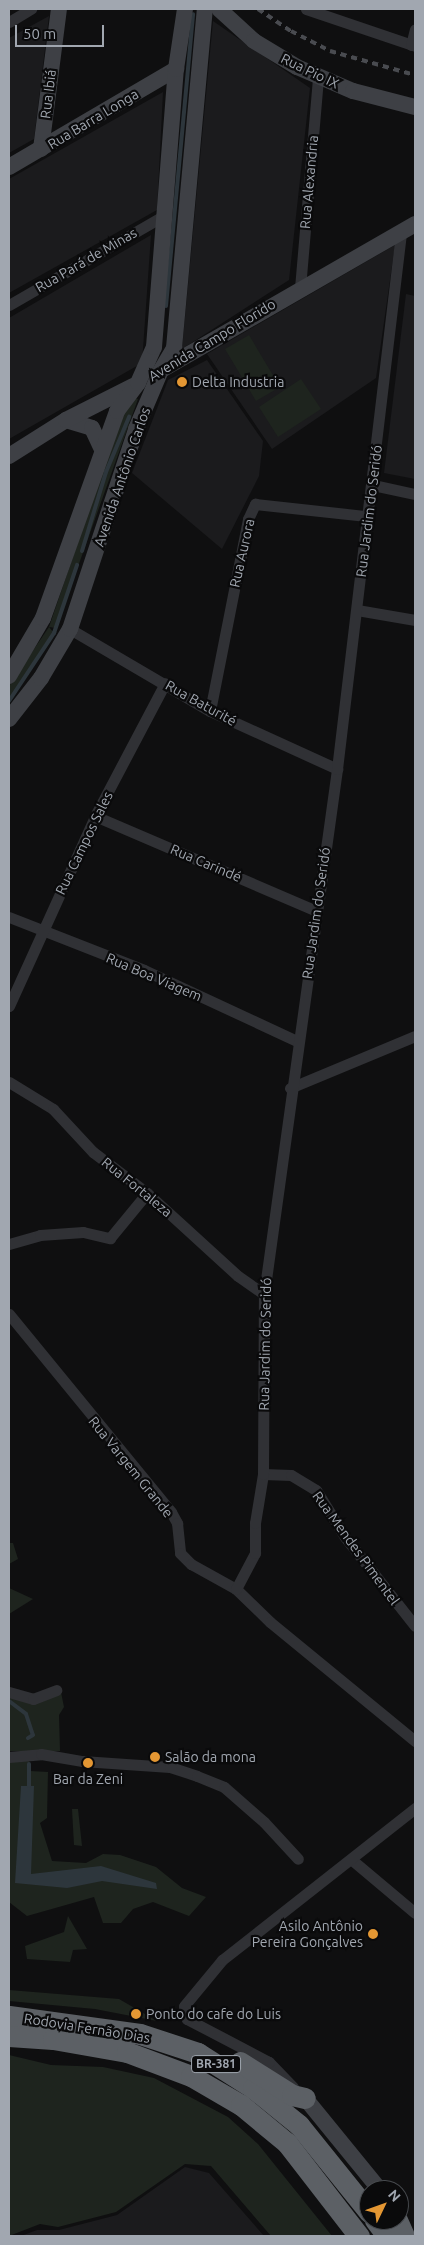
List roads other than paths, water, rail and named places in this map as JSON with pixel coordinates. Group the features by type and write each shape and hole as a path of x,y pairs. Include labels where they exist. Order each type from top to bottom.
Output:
{"highway":[{"name":"Rodovia Fernão Dias","path":"9,2016 140,2034 198,2053 253,2088 299,2125 359,2200"},
{"path":"140,2034 191,2038 214,2047 292,2095 305,2098"},
{"name":"Rodovia Fernão Dias","path":"9,2036 53,2039 127,2052 191,2076 241,2105 287,2143 359,2236"}],"street":[{"path":"9,22 31,9"},
{"name":"Rua Ibiá","path":"41,150 59,9"},
{"name":"Avenida Antônio Carlos","path":"9,676 43,618 101,447 117,410 138,383 154,347 176,70 185,9"},
{"name":"Avenida Antônio Carlos","path":"9,719 41,678 70,629 136,429 161,370 174,348 205,9"},
{"name":"Rua Pio IX","path":"219,9 254,41 318,77 353,91 415,107"},
{"path":"306,9 413,46 415,29"},
{"name":"Rua Barra Longa","path":"9,168 176,70"},
{"name":"Rua Alexandria","path":"300,288 318,77"},
{"name":"Rua Pará de Minas","path":"9,305 163,216"},
{"name":"Avenida Campo Florido","path":"9,456 66,420 138,383 300,288 415,224"},
{"name":"Rua Jardim do Seridó","path":"236,1589 255,1553 255,1523 263,1474 264,1294 290,1088 337,769 401,233"},
{"path":"66,420 92,428 101,447"},
{"path":"372,485 415,494"},
{"name":"Rua Aurora","path":"210,712 248,519 255,504 366,516"},
{"path":"357,610 415,620"},
{"name":"Rua Baturité","path":"70,629 165,683 210,712 337,769"},
{"name":"Rua Campos Sales","path":"9,1006 96,816 165,683"},
{"name":"Rua Carindé","path":"96,816 317,911"},
{"name":"Rua Boa Viagem","path":"9,918 43,933 144,970 297,1041"},
{"path":"290,1088 415,1036"},
{"name":"Rua Fortaleza","path":"9,1082 53,1109 93,1152 147,1193 238,1276 264,1294"},
{"path":"9,1244 40,1235 83,1232 110,1238 147,1193"},
{"name":"Rua Vargem Grande","path":"9,1314 171,1512 177,1523 180,1553 191,1564 236,1589 270,1622 415,1741"},
{"name":"Rua Mendes Pimentel","path":"263,1474 291,1475 316,1490 345,1537 415,1626"},
{"path":"9,1692 33,1699 56,1690"},
{"path":"9,1757 41,1754 82,1760 170,1767 197,1776 224,1787 298,1859"},
{"path":"372,2180 305,2098 269,2062 192,2023 184,2013 184,2006 222,1960 352,1860 415,1808"},
{"path":"352,1860 415,1913"}],"waterway":[{"path":"166,306 193,14"},
{"path":"82,551 106,472 129,417"},
{"path":"9,701 54,633 77,565"},
{"path":"9,1701 26,1714 33,1735 28,1738"},
{"path":"29,1764 29,1786"}],"railway":[{"path":"258,9 291,31 330,51 415,75"}],"place":[{"name":"Delta Industria","path":"182,382"},
{"name":"Salão da mona","path":"155,1757"},
{"name":"Bar da Zeni","path":"88,1763"},
{"name":"Asilo Antônio Pereira Gonçalves","path":"373,1934"},
{"name":"Ponto do cafe do Luis","path":"136,2014"}]}
